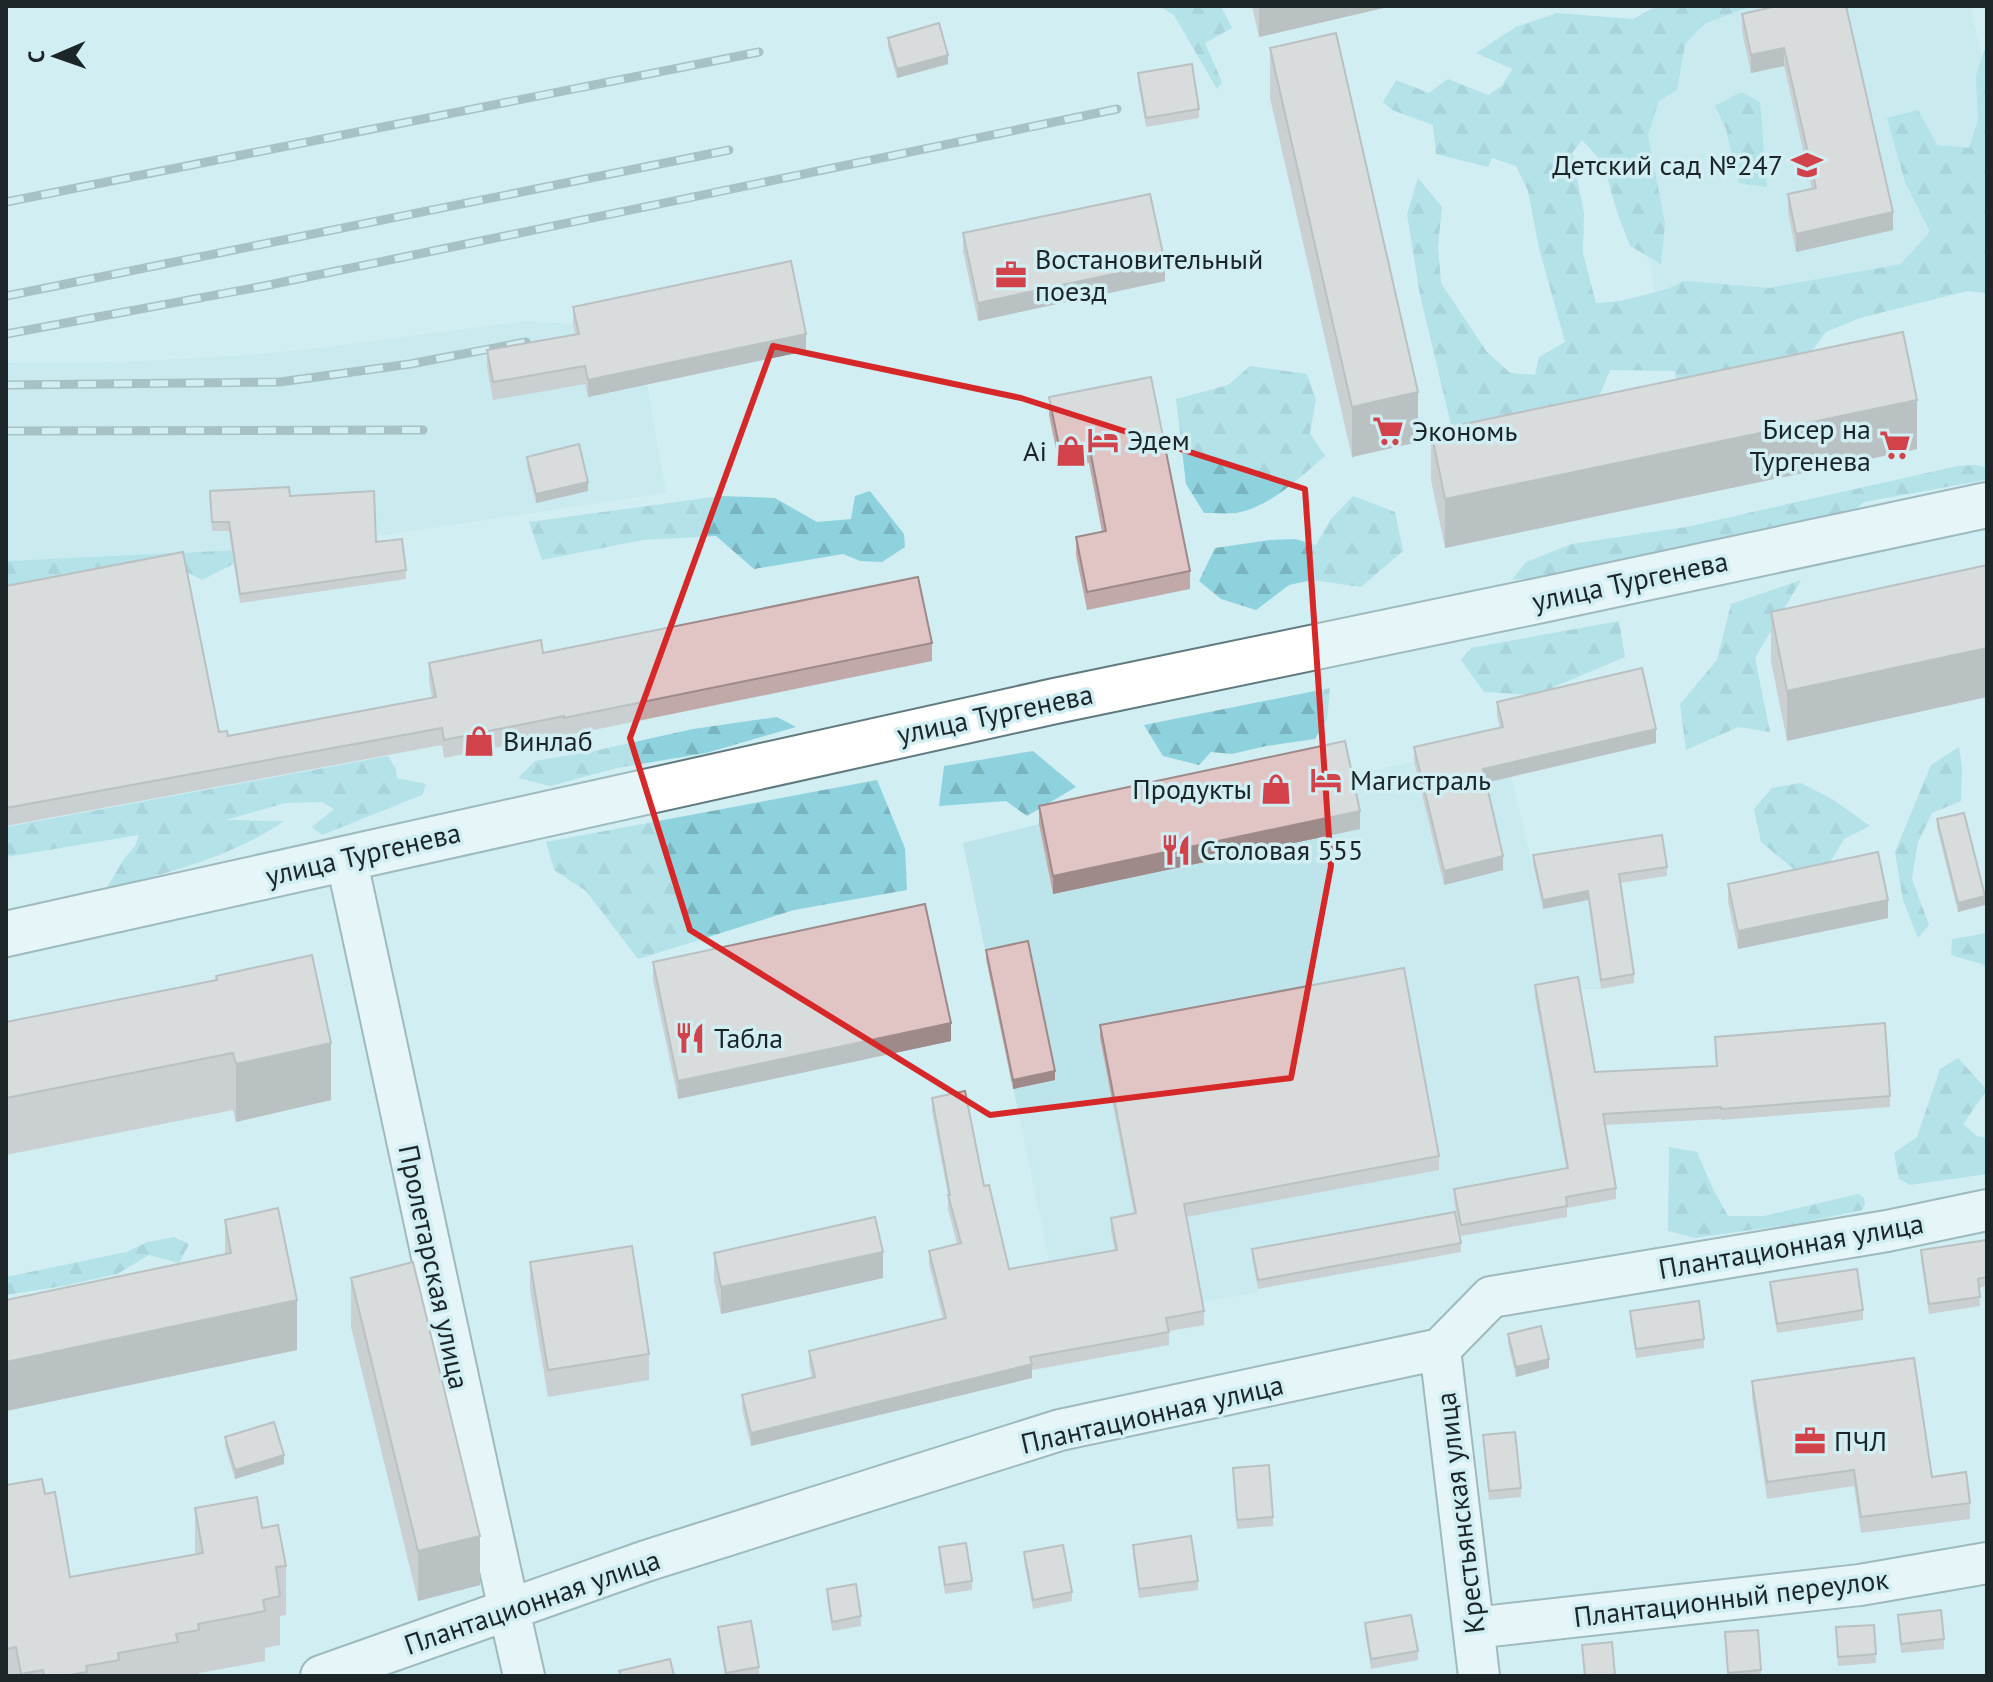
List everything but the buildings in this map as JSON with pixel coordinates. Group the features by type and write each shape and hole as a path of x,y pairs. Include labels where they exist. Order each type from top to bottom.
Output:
{"main road":[{"name":"улица Тургенева","path":"6,934 1055,701 1987,505"}],"street":[{"name":"Пролетарская улица","path":"346,858 524,1676"},
{"name":"Плантационная улица","path":"321,1676 646,1561 1060,1430 1440,1349 1491,1297 1887,1231 1987,1210"},
{"name":"Крестьянская улица","path":"1440,1349 1479,1676"},
{"name":"Плантационный переулок","path":"1474,1628 1860,1585 1987,1563"}],"highlighted area":[{"path":"773,346 1021,398 1305,489 1331,866 1291,1078 990,1115 690,930 630,738"}],"shaded area":[{"name":"Детский сад №247","path":"1719,6 1970,6 1987,76 1987,254 1665,335 1598,37"},
{"path":"525,321 573,324 647,384 666,493 304,547 6,561 6,363 125,362 234,356"},
{"path":"1503,741 1543,909 1588,900 1601,989 1578,989 1535,997 1568,1180 1454,1201 1458,1220 1253,1258 1258,1292 1085,1324 1052,1276 963,843 1039,824 1349,776"}],"green space":[{"path":"1159,6 1221,6 1232,28 1205,43 1222,82 1217,89 1174,15"},
{"path":"1657,6 1751,6 1704,24 1685,44 1677,90 1659,101 1648,135 1665,224 1661,264 1630,246 1603,163 1582,140 1572,153 1584,213 1583,253 1596,303 1621,301 1667,289 1684,281 1769,288 1901,264 1930,232 1905,182 1887,118 1918,110 1937,145 1969,148 1978,120 1976,76 1987,42 1987,293 1967,291 1860,318 1826,332 1802,364 1782,378 1765,361 1750,369 1678,391 1675,371 1610,370 1589,421 1453,433 1420,295 1407,214 1418,178 1442,207 1438,246 1441,283 1487,352 1510,373 1535,375 1539,357 1565,342 1539,248 1528,191 1516,166 1492,158 1488,167 1436,154 1433,125 1392,110 1383,102 1396,80 1429,93 1448,79 1488,95 1502,86 1512,69 1476,53 1516,27 1557,13 1633,19"},
{"path":"1741,92 1760,102 1767,187 1739,183 1726,129 1715,106"},
{"path":"1250,366 1307,374 1316,400 1310,433 1325,456 1261,505 1236,513 1204,513 1186,484 1176,399 1228,385"},
{"path":"1958,466 1987,468 1985,480 1864,502 1842,521 1558,576 1512,580 1526,562 1572,544 1686,527"},
{"path":"870,491 904,534 905,547 882,562 860,561 843,554 754,569 716,536 643,540 542,560 529,522 721,496 775,498 817,522 851,519 855,496"},
{"path":"1353,496 1395,512 1403,551 1361,587 1312,580 1289,585 1256,610 1221,599 1199,581 1215,548 1295,539 1316,545 1331,519"},
{"path":"263,549 202,580 183,570 6,604 6,561"},
{"path":"1801,580 1755,658 1770,732 1738,727 1686,750 1680,704 1717,660 1731,604"},
{"path":"1619,621 1625,657 1535,695 1484,692 1461,660 1471,648"},
{"path":"1330,688 1327,719 1315,739 1232,754 1211,752 1199,765 1163,756 1144,725"},
{"path":"777,717 796,727 706,753 617,768 550,786 518,778 535,761 693,729"},
{"path":"1959,747 1961,801 1932,813 1918,842 1912,879 1929,925 1918,938 1903,900 1895,852 1931,765"},
{"path":"1033,751 1076,787 1027,816 1006,801 939,806 944,766"},
{"path":"388,756 396,769 397,778 426,784 422,795 322,835 312,827 334,809 322,802 285,803 226,820 284,821 243,845 152,877 106,889 139,835 6,857 6,827"},
{"path":"877,780 905,848 907,890 794,910 638,959 586,891 554,870 546,842"},
{"path":"1801,783 1832,799 1870,826 1844,839 1825,871 1802,876 1761,842 1754,809 1772,788"},
{"path":"1987,933 1987,969 1982,964 1951,955 1952,939"},
{"path":"1958,1058 1987,1090 1963,1124 1977,1136 1987,1138 1987,1174 1910,1185 1899,1179 1894,1153 1917,1137 1940,1069"},
{"path":"1669,1147 1697,1152 1728,1216 1764,1216 1858,1194 1864,1198 1865,1204 1862,1210 1801,1223 1695,1238 1668,1231"},
{"path":"174,1237 189,1244 179,1263 149,1255 117,1274 6,1295 6,1277 126,1252 148,1242"}],"railway":[{"path":"6,202 759,52"},
{"path":"6,334 264,286 1117,109"},
{"path":"6,296 729,150"},
{"path":"6,385 280,382 410,364 526,342"},
{"path":"6,431 423,430"}],"place":[{"name":"Детский сад №247","path":"1807,165"},
{"name":"Востановительный поезд","path":"1011,275"},
{"name":"Экономь","path":"1388,431"},
{"name":"Эдем","path":"1103,440"},
{"name":"Бисер на Тургенева","path":"1895,445"},
{"name":"Ai","path":"1071,451"},
{"name":"Винлаб","path":"479,741"},
{"name":"Магистраль","path":"1326,780"},
{"name":"Продукты","path":"1276,789"},
{"name":"Столовая 555","path":"1176,850"},
{"name":"Табла","path":"690,1038"},
{"name":"ПЧЛ","path":"1810,1441"}]}
